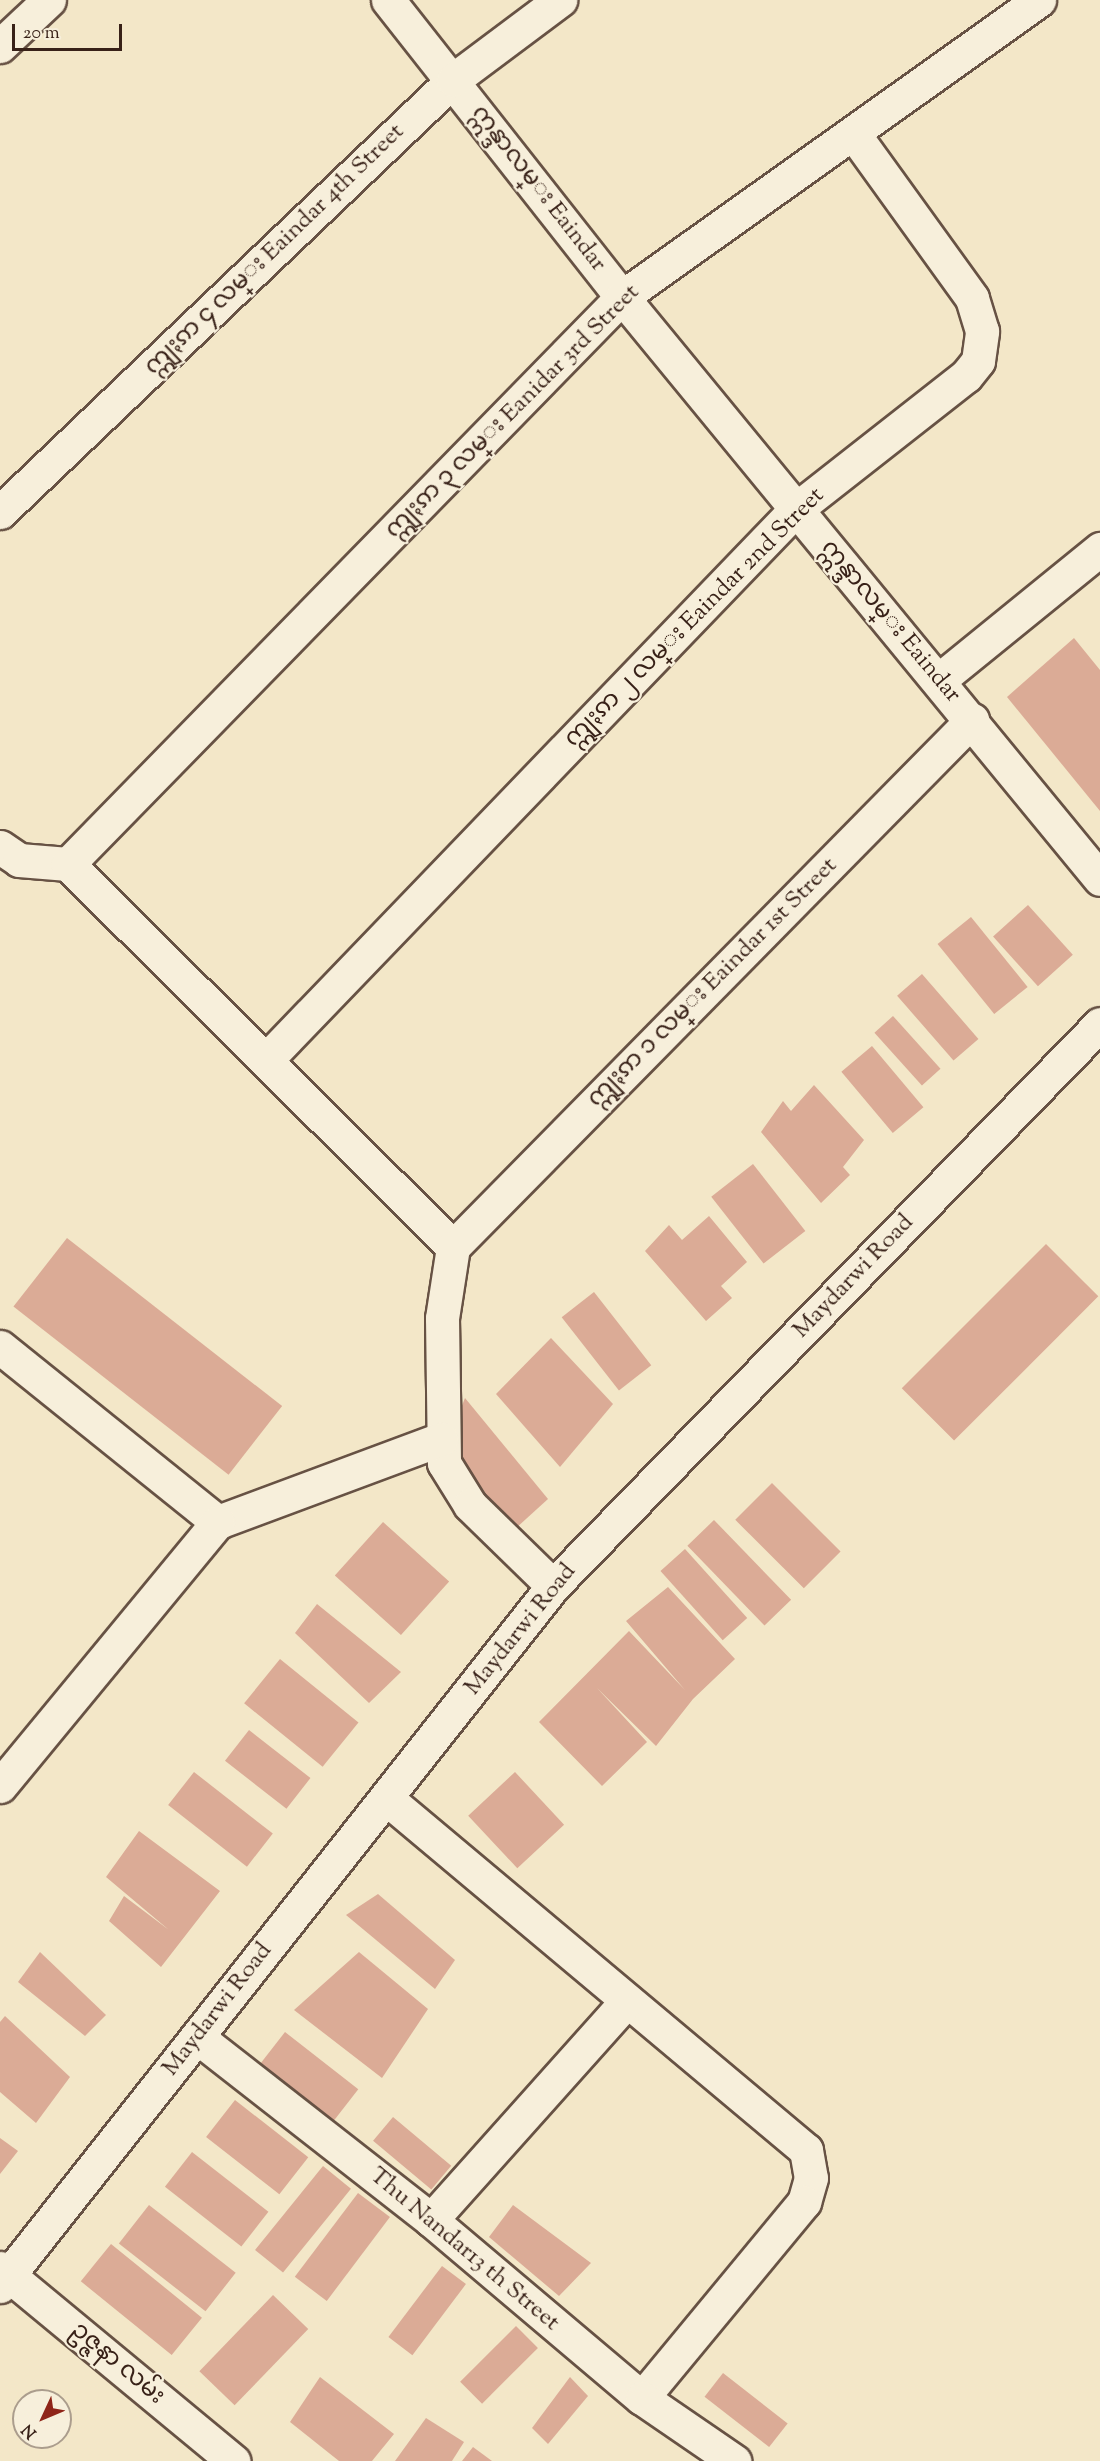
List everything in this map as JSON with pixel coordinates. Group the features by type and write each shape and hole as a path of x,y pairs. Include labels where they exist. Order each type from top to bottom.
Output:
{"street":[{"path":"0,46 48,0"},
{"name":"ဣန္ဒာလမ္း Eaindar","path":"388,0 622,297 795,510 972,720 1100,879"},
{"name":"ဣျႏၵာ ၄ လမ္း Eaindar 4th Street","path":"0,512 453,80 560,0"},
{"name":"ဣျႏၵာ ၃ လမ္း Eanidar 3rd Street","path":"68,864 622,297 1039,0"},
{"name":"ဣျႏၵာ ၂ လမ္း Eaindar 2nd Street","path":"266,1060 795,510 966,376 982,350 982,331 972,298 852,133"},
{"path":"939,680 1100,549"},
{"name":"ဣျႏၵာ ၁ လမ္း Eaindar 1st Street","path":"453,1247 972,720"},
{"path":"0,848 19,860 68,864 453,1247 442,1318 441,1439 444,1463 470,1505 553,1586"},
{"name":"Maydarwi Road","path":"3,2276 196,2037 553,1586 1100,1024"},
{"path":"1,1350 218,1522"},
{"path":"0,1786 218,1522 441,1439"},
{"path":"386,1798 806,2150 811,2178 804,2202 642,2398"},
{"path":"431,2220 627,2001"},
{"name":"Thu Nandar13 th Street","path":"196,2037 431,2220 642,2398 734,2461"},
{"name":"ဥဇ္ဇနာ လမ်း","path":"3,2276 233,2461"}],"building":[{"path":"1074,638 1100,670 1100,811 1007,697"},
{"path":"1028,905 1073,955 1038,986 993,936"},
{"path":"971,917 1028,987 994,1014 938,944"},
{"path":"922,974 978,1039 954,1061 897,996"},
{"path":"893,1016 941,1069 922,1085 874,1033"},
{"path":"872,1046 923,1107 893,1133 841,1072"},
{"path":"814,1085 864,1140 843,1167 850,1175 821,1203 761,1132 783,1101 791,1111"},
{"path":"753,1164 805,1231 764,1264 711,1197"},
{"path":"709,1216 747,1262 721,1286 732,1298 706,1321 645,1251 669,1225 682,1240"},
{"path":"67,1238 282,1406 229,1475 13,1307"},
{"path":"1046,1244 1098,1296 954,1441 902,1388"},
{"path":"594,1292 651,1365 619,1391 562,1317"},
{"path":"551,1338 613,1404 560,1467 496,1394"},
{"path":"465,1398 548,1499 515,1529 444,1451"},
{"path":"772,1483 841,1552 804,1588 735,1520"},
{"path":"714,1520 791,1600 764,1626 687,1546"},
{"path":"383,1522 449,1582 401,1635 335,1576"},
{"path":"685,1549 747,1618 723,1640 660,1571"},
{"path":"668,1587 735,1659 693,1699 656,1746 597,1688 647,1742 602,1786 539,1722 629,1631 685,1690 626,1621"},
{"path":"317,1604 401,1672 369,1703 295,1633"},
{"path":"280,1659 358,1723 323,1767 244,1703"},
{"path":"249,1730 310,1778 286,1809 225,1761"},
{"path":"194,1772 273,1834 247,1867 168,1805"},
{"path":"515,1772 564,1825 517,1868 468,1816"},
{"path":"139,1831 220,1891 161,1967 109,1921 124,1896 169,1930 106,1877"},
{"path":"378,1894 455,1960 435,1989 346,1915"},
{"path":"40,1952 106,2015 85,2036 18,1982"},
{"path":"359,1952 428,2009 382,2078 294,2010"},
{"path":"5,2016 70,2077 36,2123 0,2092 0,2022"},
{"path":"285,2032 358,2089 332,2123 259,2066"},
{"path":"235,2100 308,2157 279,2194 206,2137"},
{"path":"393,2117 451,2166 431,2190 373,2141"},
{"path":"0,2138 18,2151 0,2174"},
{"path":"192,2152 268,2212 241,2246 165,2187"},
{"path":"323,2166 351,2189 283,2273 255,2250"},
{"path":"358,2193 390,2217 327,2301 295,2277"},
{"path":"149,2205 236,2273 206,2311 119,2244"},
{"path":"513,2205 591,2263 559,2296 489,2237"},
{"path":"111,2244 202,2318 172,2355 81,2281"},
{"path":"442,2266 466,2284 412,2355 388,2337"},
{"path":"273,2295 308,2329 235,2405 199,2371"},
{"path":"516,2326 538,2348 482,2404 460,2382"},
{"path":"723,2373 788,2423 769,2447 705,2397"},
{"path":"320,2377 394,2434 372,2461 339,2461 290,2422"},
{"path":"570,2377 588,2396 548,2444 532,2428"},
{"path":"426,2418 464,2442 452,2461 395,2461"},
{"path":"473,2447 492,2461 462,2461"}]}
